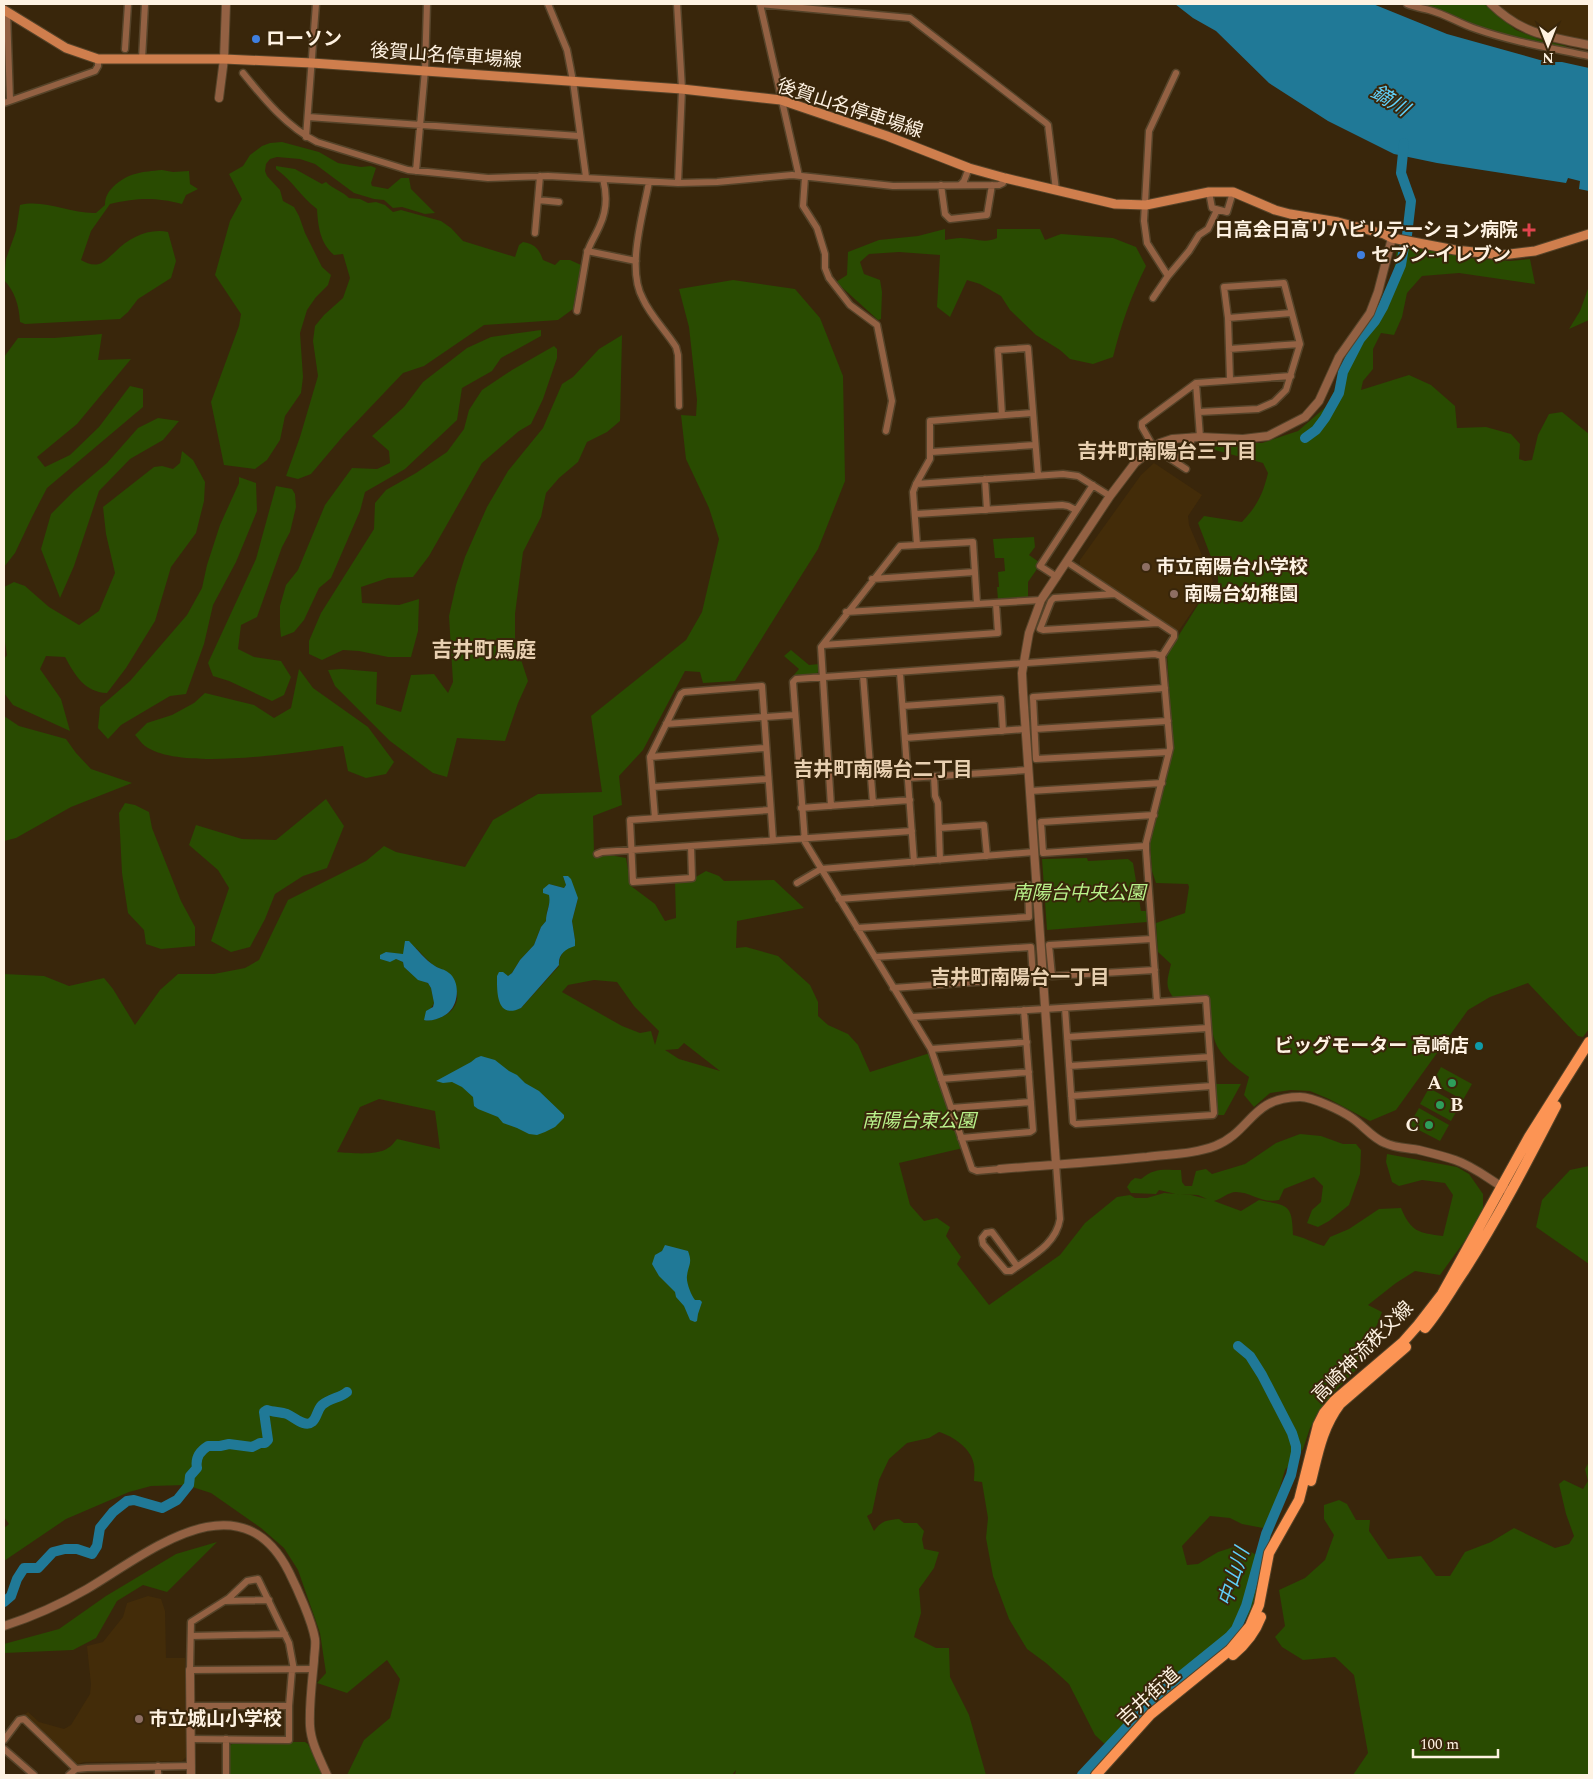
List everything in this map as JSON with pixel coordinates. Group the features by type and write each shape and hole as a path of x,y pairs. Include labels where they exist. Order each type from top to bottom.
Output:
{"main road":[{"name":"後賀山名停車場線","path":"5,11 66,48 98,58 224,59 312,63 682,89 781,100 887,136 969,168 1115,204 1146,205 1209,192 1233,192 1283,212 1338,222 1384,234 1392,238 1455,250 1502,255 1535,251 1589,234"},
{"name":"高崎神流秩父線","path":"1232,1652 1246,1643 1256,1631 1265,1606 1275,1555 1300,1513 1309,1492 1324,1432 1331,1416 1340,1404 1407,1347 1439,1311 1477,1251 1529,1137 1589,1042"},
{"name":"高崎神流秩父線","path":"1506,1190 1562,1095 1589,1054"},
{"name":"吉井街道","path":"1096,1775 1151,1714 1232,1652"},
{"name":"吉井街道","path":"1105,1775 1155,1719 1232,1652"}],"street":[{"path":"125,49 128,4"},
{"path":"142,59 145,4"},
{"path":"219,98 224,59 226,4"},
{"path":"306,137 316,4"},
{"path":"416,171 425,70 428,4"},
{"path":"548,4 567,50 586,177"},
{"path":"677,4 682,89 678,184"},
{"path":"886,431 892,401 877,324 850,305 829,278 825,268 825,254 817,228 804,206 802,176 781,100 760,4 910,18 1048,125 1056,190"},
{"path":"1407,4 1420,9 1430,10 1493,35 1589,56"},
{"path":"1491,4 1506,18 1529,31 1589,45"},
{"path":"5,11 7,102 95,70 98,66 98,58"},
{"path":"243,73 271,106 306,137 408,170 496,179 540,176 586,177 678,184 770,176 802,176 893,186 999,185 1003,183 1005,178"},
{"path":"1168,276 1147,243 1144,221 1149,131 1176,73"},
{"path":"308,117 580,136"},
{"path":"960,185 964,181 969,168"},
{"path":"535,232 540,176"},
{"path":"577,310 587,251 601,225 607,196 603,179"},
{"path":"649,182 636,260 639,291 643,301 676,347 678,355 679,406"},
{"path":"941,185 945,214 950,219 987,214 992,185"},
{"path":"1209,192 1212,208 1227,212 1233,192"},
{"path":"538,200 560,202"},
{"path":"1153,298 1199,235 1208,229 1218,210"},
{"path":"1017,1266 992,1232 983,1234 983,1244 1006,1272 1011,1271 1046,1246 1059,1227 1060,1219 1023,692 1023,663 1029,633 1041,600 1110,496 1135,463 1154,448 1172,439 1196,437 1243,440 1268,436 1304,417 1319,401 1339,357 1370,313 1378,292 1392,238"},
{"path":"587,251 636,260"},
{"path":"1199,412 1258,409 1266,407 1282,395 1300,344 1284,283 1224,287 1228,318 1230,380"},
{"path":"1228,318 1291,313"},
{"path":"1229,350 1300,344"},
{"path":"1002,415 998,350 1028,348 1038,475"},
{"path":"1186,469 1154,448 1142,423 1196,383 1290,376"},
{"path":"1171,459 1181,457 1186,453 1196,437 1199,412 1196,383"},
{"path":"917,545 914,492 916,484 930,459 930,421 1032,413"},
{"path":"931,452 1035,445"},
{"path":"916,484 1069,474 1078,476 1110,496"},
{"path":"985,479 987,510"},
{"path":"1057,577 1040,566 1093,485"},
{"path":"916,514 1062,505 1076,510"},
{"path":"832,806 820,647 897,548 973,542 977,604"},
{"path":"1067,562 1174,633 1162,656 1169,752 1146,846 1157,1002"},
{"path":"872,579 975,572"},
{"path":"1115,594 1054,598 1051,600 1040,628 1043,630 1158,623"},
{"path":"846,612 1041,600"},
{"path":"823,645 998,633 996,603"},
{"path":"1162,656 1155,654 864,674 796,679 793,682 803,838 930,1048 972,1169 977,1171 1196,1152 1216,1146 1231,1136 1261,1108 1274,1101 1286,1097 1303,1097 1328,1106 1352,1118 1373,1136 1386,1144 1457,1161 1475,1169 1506,1190"},
{"path":"900,673 914,862"},
{"path":"864,674 873,803"},
{"path":"655,818 650,757 681,694 704,690 762,686 773,840"},
{"path":"1165,688 1033,696 1036,759 1169,752"},
{"path":"903,706 1000,699 1003,732"},
{"path":"666,724 794,715"},
{"path":"1035,729 1168,721"},
{"path":"905,738 1025,729"},
{"path":"650,757 766,748"},
{"path":"908,778 1028,770"},
{"path":"934,776 935,796 938,803 940,860"},
{"path":"653,787 768,779"},
{"path":"1030,791 1162,783"},
{"path":"801,808 910,800"},
{"path":"691,847 692,878 633,882 630,820 770,810"},
{"path":"1146,846 1043,853 1041,822 1154,815"},
{"path":"939,828 984,825 987,856"},
{"path":"597,854 602,852 912,831"},
{"path":"796,883 821,869 1034,852"},
{"path":"839,898 1028,884 1029,916 857,928"},
{"path":"1152,938 1049,945 1052,976 1154,970"},
{"path":"875,957 1031,947 1034,978 893,988"},
{"path":"912,1017 1206,999 1213,1115 1076,1124 1073,1122 1065,1008"},
{"path":"961,1138 1030,1132 1033,1130 1024,1010"},
{"path":"1067,1037 1208,1028"},
{"path":"930,1048 1026,1042"},
{"path":"1069,1066 1210,1057"},
{"path":"941,1079 1029,1072"},
{"path":"1071,1096 1212,1086"},
{"path":"951,1108 1031,1102"},
{"path":"4,1626 27,1618 85,1590 148,1550 190,1530 215,1526 236,1526 252,1531 270,1543 284,1563 296,1584 315,1639 310,1726 313,1744 327,1775"},
{"path":"191,1739 289,1740 289,1706 293,1670 291,1648 258,1579 247,1581 224,1601 191,1622 190,1670 191,1766 192,1775"},
{"path":"224,1601 269,1600"},
{"path":"191,1636 285,1634"},
{"path":"190,1670 313,1669"},
{"path":"191,1706 289,1706"},
{"path":"4,1740 19,1720 24,1719 76,1769"},
{"path":"226,1739 226,1775"},
{"path":"4,1750 34,1775"},
{"path":"158,1766 158,1775"},
{"path":"69,1775 76,1769 191,1766"}],"shaded area":[{"path":"1496,4 1589,4 1589,42 1532,29 1505,13"},
{"path":"1154,463 1202,495 1188,516 1189,525 1213,581 1178,632 1080,566 1080,560 1141,475"},
{"path":"148,1596 161,1599 165,1611 166,1658 185,1658 186,1757 182,1761 75,1763 24,1715 28,1712 39,1722 64,1729 71,1725 90,1694 91,1684 87,1646 103,1642 123,1617 127,1603"}],"green space":[{"path":"1401,4 1484,4 1516,30 1541,40 1566,46 1564,52 1418,11"},
{"path":"282,142 319,152 338,163 376,168 371,183 372,186 388,189 401,178 409,178 411,189 435,213 425,214 402,207 393,208 384,200 354,193 315,164 300,159 277,157 270,159 266,164 265,171 267,176 280,190 283,201 294,207 322,267 331,275 328,285 307,310 300,333 303,377 301,393 285,416 280,440 267,460 255,469 224,465 211,402 239,326 241,314 215,275 230,221 242,199 229,174 243,166 250,155 262,146"},
{"path":"276,166 295,169 322,184 326,182 349,198 360,199 368,203 376,202 385,205 393,212 401,210 441,221 451,228 463,241 515,257 519,245 523,242 534,246 543,260 555,265 560,260 570,260 581,265 573,309 558,320 484,325 424,366 403,373 344,435 311,474 298,479 286,476 318,376 313,341 315,326 343,298 350,278 343,254 334,255 323,240 319,228 317,209 276,169"},
{"path":"162,170 173,172 189,171 190,184 198,189 186,195 182,204 146,199 110,204 91,231 81,260 86,263 100,264 126,242 139,235 153,231 168,232 176,261 171,278 138,299 120,319 25,324 20,322 16,299 4,280 6,259 16,231 20,205 39,204 96,213 105,205 106,197 113,187 125,178 142,172"},
{"path":"945,229 945,240 961,238 988,241 997,238 997,229 1040,229 1045,240 1061,234 1113,238 1136,247 1146,266 1127,311 1113,357 1093,364 1070,359 1060,350 1036,335 1010,310 1001,296 980,284 967,280 950,317 937,307 940,255 899,252 869,254 860,262 864,274 880,280 882,292 881,319 878,320 836,282 847,275 848,252 879,240 918,236"},
{"path":"1397,247 1428,249 1469,258 1510,261 1530,259 1535,284 1459,273 1422,276 1407,293 1402,317 1394,335 1381,333 1373,349 1373,369 1363,381 1361,390 1409,375 1431,385 1455,406 1457,428 1486,427 1511,434 1520,444 1519,459 1525,461 1532,460 1538,435 1549,414 1562,412 1589,434 1589,1029 1583,1037 1578,1036 1528,983 1490,997 1468,1010 1396,1110 1370,1121 1310,1091 1291,1090 1270,1093 1254,1107 1244,1095 1249,1077 1227,1059 1216,1044 1211,1025 1208,998 1173,997 1168,989 1171,964 1158,952 1156,923 1185,913 1189,887 1188,884 1156,883 1152,871 1150,844 1173,751 1167,654 1206,592 1218,584 1218,575 1198,523 1204,516 1242,522 1252,511 1259,499 1268,473 1263,463 1200,446 1216,443 1262,443 1298,431 1327,406 1339,381 1356,356 1393,278"},
{"name":"南陽台東公園","path":"733,280 795,289 820,318 843,376 845,481 818,549 735,681 703,683 700,672 685,671 643,750 619,776 622,805 593,816 594,852 626,858 631,886 655,904 665,921 676,918 675,882 694,878 706,871 719,876 724,881 774,880 804,908 737,921 736,948 746,947 778,956 810,985 818,1002 818,1016 828,1025 848,1034 858,1045 870,1072 930,1053 963,1148 899,1163 910,1205 924,1221 937,1218 950,1227 946,1236 961,1257 957,1264 989,1305 1060,1255 1085,1223 1117,1197 1130,1195 1135,1198 1147,1198 1164,1193 1175,1194 1159,1190 1156,1194 1131,1193 1127,1187 1135,1178 1141,1179 1160,1170 1181,1170 1182,1182 1185,1186 1192,1186 1196,1171 1206,1169 1212,1174 1245,1164 1276,1143 1300,1134 1321,1136 1343,1144 1356,1144 1361,1150 1360,1174 1349,1205 1329,1221 1318,1227 1307,1223 1312,1210 1321,1202 1323,1186 1314,1177 1284,1189 1279,1200 1267,1200 1236,1192 1214,1201 1241,1211 1259,1200 1282,1205 1289,1211 1293,1235 1324,1246 1330,1237 1349,1229 1379,1209 1401,1208 1412,1227 1428,1234 1443,1236 1453,1195 1445,1183 1422,1180 1399,1186 1392,1182 1386,1162 1387,1154 1457,1167 1469,1174 1483,1194 1483,1209 1477,1224 1440,1275 1415,1271 1368,1305 1382,1312 1375,1330 1361,1343 1357,1369 1335,1391 1310,1428 1303,1449 1285,1470 1275,1504 1263,1528 1242,1524 1230,1518 1210,1516 1182,1546 1187,1565 1198,1564 1218,1552 1240,1545 1261,1558 1256,1602 1232,1642 1135,1723 1110,1749 1095,1735 1069,1684 1027,1649 1009,1619 993,1576 986,1538 988,1518 982,1482 974,1481 974,1465 966,1449 956,1440 939,1432 929,1438 907,1443 889,1459 879,1480 872,1513 867,1516 874,1531 882,1523 891,1520 899,1519 904,1523 917,1523 924,1531 922,1539 924,1549 939,1552 934,1568 919,1589 921,1613 914,1637 936,1648 949,1648 950,1677 969,1715 986,1775 735,1775 736,1770 732,1775 347,1775 364,1740 390,1718 400,1679 387,1660 347,1693 317,1683 326,1673 320,1633 298,1570 284,1548 261,1528 211,1493 186,1485 151,1486 129,1492 66,1519 4,1561 4,1528 9,1524 4,1517 4,974 44,976 69,986 104,978 135,1025 160,990 178,974 214,974 245,968 259,960 288,900 366,861 384,846 396,852 465,867 493,820 538,794 602,792 591,716 686,640 702,612 719,539 709,508 686,459 681,415 696,416 697,400 689,327 679,289","holes":["563,876 578,898 572,921 575,940 562,954 559,966 521,1008 515,1010 508,976 534,945 541,927 546,921 550,902 549,884 564,888 566,885","416,948 433,965 449,975 457,990 456,1002 450,1012 437,1019 424,1020 434,1003 431,988 428,983 418,979 404,967 403,962 386,952 403,955","594,980 617,982 634,1006 659,1031 655,1045 651,1031 640,1033 622,1026 562,992 568,985","684,1043 720,1071 679,1059 665,1050 678,1049","379,1099 435,1111 440,1149 397,1139 383,1151 363,1153 337,1152 360,1107","1180,1194 1198,1195 1207,1199"]},
{"path":"1589,286 1589,320 1569,329 1580,311"},
{"path":"541,330 541,336 501,358 492,371 462,388 457,420 405,469 365,492 360,511 331,578 319,588 304,620 294,632 281,637 280,606 286,585 298,570 325,505 352,468 377,469 390,463 389,451 372,436 404,407 423,382 467,348 491,337"},
{"path":"102,334 98,360 131,359 77,424 37,457 45,467 70,455 99,427 130,386 143,389 143,407 47,488 15,553 4,567 4,357 18,338 54,338"},
{"path":"622,335 620,421 607,432 587,442 578,462 559,478 546,493 541,517 523,552 515,614 515,641 528,681 505,741 457,738 447,777 433,773 390,741 335,686 328,670 342,669 377,672 376,704 401,712 411,675 434,674 448,693 453,682 449,616 465,557 487,507 508,471 543,428 562,384 573,377 599,349"},
{"path":"554,346 557,349 557,358 543,399 531,424 519,431 482,463 429,556 413,577 388,578 361,587 362,603 399,605 419,599 418,631 411,657 388,657 343,650 322,660 309,654 309,641 321,613 374,529 375,503 386,490 447,452 464,429 469,410 482,390"},
{"path":"158,418 179,421 163,440 130,459 99,491 74,566 60,598 41,549 51,514 74,491 107,463 138,428"},
{"path":"182,451 193,460 205,482 204,501 196,533 171,567 155,621 126,668 107,693 99,692 86,686 81,681 65,657 46,656 40,669 61,699 70,731 13,705 4,693 4,659 7,655 4,636 4,587 14,582 25,586 49,607 79,625 99,611 115,573 106,534 103,507 154,467 162,466 173,469 180,463"},
{"path":"239,477 256,483 257,511 236,562 213,605 204,644 186,694 170,696 121,725 108,739 98,728 100,707 130,681 187,615 202,588 207,565 220,525 239,483"},
{"path":"276,486 292,489 295,494 296,507 290,532 282,547 257,617 241,625 238,649 254,657 281,661 291,677 284,695 272,701 229,681 213,676 208,663 256,559"},
{"path":"1034,537 1035,547 1029,555 1039,562 1036,567 1037,569 1028,582 1028,598 998,600 998,572 1005,571 1004,558 995,558 993,539"},
{"path":"791,650 809,665 819,664 819,671 816,674 793,676 799,669 784,656"},
{"path":"299,669 313,688 368,727 394,762 386,774 366,778 348,771 343,746 241,758 185,758 162,754 145,746 135,735 147,723 172,715 194,703 205,693 254,705 274,718 291,708"},
{"path":"4,716 19,726 66,739 91,769 132,783 71,807 16,838 4,841"},
{"path":"326,799 344,826 327,868 303,876 275,894 265,919 250,947 231,952 211,941 229,888 218,870 189,845 196,825 242,839 276,840"},
{"path":"125,803 135,805 149,812 152,828 181,901 195,927 195,946 161,949 146,944 144,930 128,913 122,873 119,813"},
{"name":"南陽台中央公園","path":"1087,858 1088,861 1128,859 1133,863 1141,911 1146,911 1147,922 1047,930 1042,859"},
{"name":"A","path":"1441,1067 1472,1084 1463,1100 1432,1083"},
{"path":"1214,1084 1241,1084 1224,1115 1216,1115"},
{"name":"B","path":"1429,1088 1460,1105 1451,1121 1420,1104"},
{"name":"C","path":"1419,1108 1449,1125 1440,1141 1409,1125"},
{"path":"1589,1166 1589,1264 1536,1227 1542,1200 1570,1170"},
{"path":"1589,1462 1589,1775 1353,1775 1368,1753 1354,1675 1335,1657 1303,1660 1282,1647 1275,1637 1285,1626 1279,1590 1305,1578 1325,1560 1334,1535 1324,1519 1324,1505 1339,1500 1347,1504 1356,1520 1370,1520 1369,1531 1388,1559 1421,1556 1436,1576 1450,1576 1465,1552 1491,1542 1514,1528 1555,1548 1569,1544 1574,1536 1566,1514 1559,1484 1564,1480 1583,1489 1588,1481 1585,1469"},
{"path":"217,1542 167,1592 143,1585 117,1601 96,1638 73,1650 4,1653 4,1644 59,1629 106,1596 176,1554"},
{"path":"235,1742 305,1742 308,1744 323,1775 230,1775 229,1746"}],"water":[{"name":"鏑川","path":"1175,4 1373,4 1447,34 1547,62 1562,62 1589,68 1589,191 1579,189 1580,181 1568,178 1566,183 1437,163 1394,154 1328,121 1269,83 1216,31 1193,18"},
{"path":"563,876 568,876 571,879 578,898 572,921 575,946 563,953 559,965 521,1008 513,1011 507,1010 502,1007 498,996 497,976 499,972 503,972 508,976 512,973 520,960 534,945 541,927 546,921 549,905 549,895 543,893 543,889 549,884 564,888 566,885"},
{"path":"405,941 409,941 424,958 447,972 455,981 457,992 455,1003 449,1012 440,1018 424,1020 426,1011 433,1007 434,1003 428,983 418,980 404,967 403,962 396,959 390,962 380,959 380,955 386,952 403,954"},
{"path":"481,1056 495,1060 525,1083 539,1091 564,1115 564,1118 555,1127 545,1132 537,1135 529,1134 503,1123 498,1117 478,1109 474,1106 473,1097 462,1087 452,1082 443,1083 436,1081"},
{"path":"665,1245 688,1251 690,1262 687,1276 688,1285 695,1300 702,1302 697,1321 695,1322 690,1320 675,1292 659,1276 652,1264 655,1255 662,1251"}],"waterway":[{"path":"1404,143 1401,173 1411,201 1407,235"},
{"path":"1305,438 1316,430 1339,393 1343,372 1360,339 1375,321 1383,307 1401,265 1404,247"},
{"name":"中山川","path":"1082,1775 1156,1696 1229,1637 1236,1629 1246,1606 1266,1534 1291,1475 1296,1446 1292,1433 1262,1375 1250,1356 1238,1346"},
{"path":"4,1602 11,1596 17,1579 24,1568 38,1568 53,1552 77,1549 92,1554 97,1546 100,1528 113,1512 127,1501 134,1500 162,1508 177,1500 189,1485 190,1476 197,1468 199,1455 208,1446 229,1444 252,1447 265,1443 268,1440 264,1412 267,1410 287,1414 303,1423 309,1424 314,1420 322,1405 347,1392"}],"place":[{"name":"ローソン","path":"256,39"},
{"name":"日高会日高リハビリテーション病院","path":"1529,230"},
{"name":"セブン-イレブン","path":"1361,255"},
{"name":"市立南陽台小学校","path":"1146,567"},
{"name":"南陽台幼稚園","path":"1174,594"},
{"name":"ビッグモーター 高崎店","path":"1479,1046"},
{"name":"A","path":"1452,1083"},
{"name":"B","path":"1440,1105"},
{"name":"C","path":"1429,1125"},
{"name":"市立城山小学校","path":"139,1719"}],"district":[{"name":"吉井町南陽台三丁目","path":"1167,452"},
{"name":"吉井町馬庭","path":"484,651"},
{"name":"吉井町南陽台二丁目","path":"883,770"},
{"name":"吉井町南陽台一丁目","path":"1020,978"}]}
